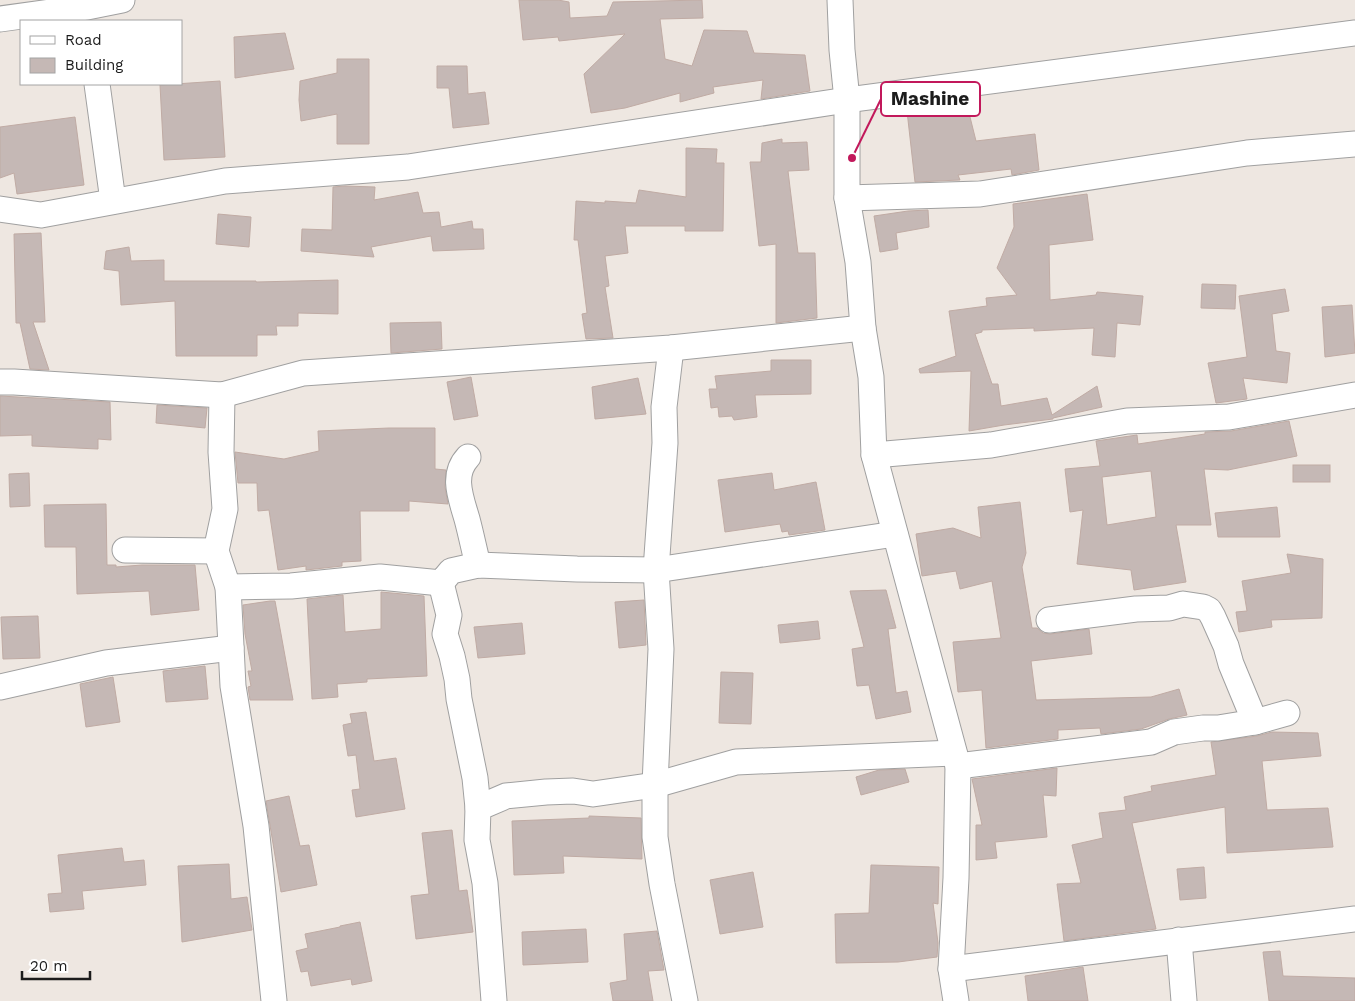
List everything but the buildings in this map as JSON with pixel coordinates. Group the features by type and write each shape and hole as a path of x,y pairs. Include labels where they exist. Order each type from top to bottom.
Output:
{"street":[{"path":"0,19 88,14 122,0"},
{"path":"840,0 847,100 847,198 858,262 863,328 871,377 874,455 956,759 956,878 951,969 956,1001"},
{"path":"0,209 42,215 225,181 408,166 847,100 1355,33"},
{"path":"97,85 113,201"},
{"path":"847,198 980,194 1247,153 1355,144"},
{"path":"0,382 222,395 303,373 671,348 863,328"},
{"path":"671,348 664,407 665,443 656,570 661,649 654,837 686,1001"},
{"path":"222,395 221,452 225,509 216,550 228,587 233,686 256,826 274,1001"},
{"path":"874,455 991,445 1127,420 1229,417 1355,395"},
{"path":"468,457 461,465 458,482 460,498 478,565"},
{"path":"441,584 451,571 478,565 656,570 895,534"},
{"path":"125,550 216,550"},
{"path":"228,587 291,586 380,577 441,584"},
{"path":"441,584 448,614 445,634 457,679 459,699 475,778 478,808 477,840 485,883 494,1001"},
{"path":"1049,620 1136,608 1169,608 1183,604 1202,606 1213,617 1255,722"},
{"path":"0,687 106,664 231,648"},
{"path":"478,808 506,796 574,791 593,794 655,785 736,762 956,759 1151,742 1174,732 1255,722 1287,713"},
{"path":"951,969 1355,919"},
{"path":"1179,940 1184,1001"}],"place":[{"name":"Mashine","path":"852,158"}]}
